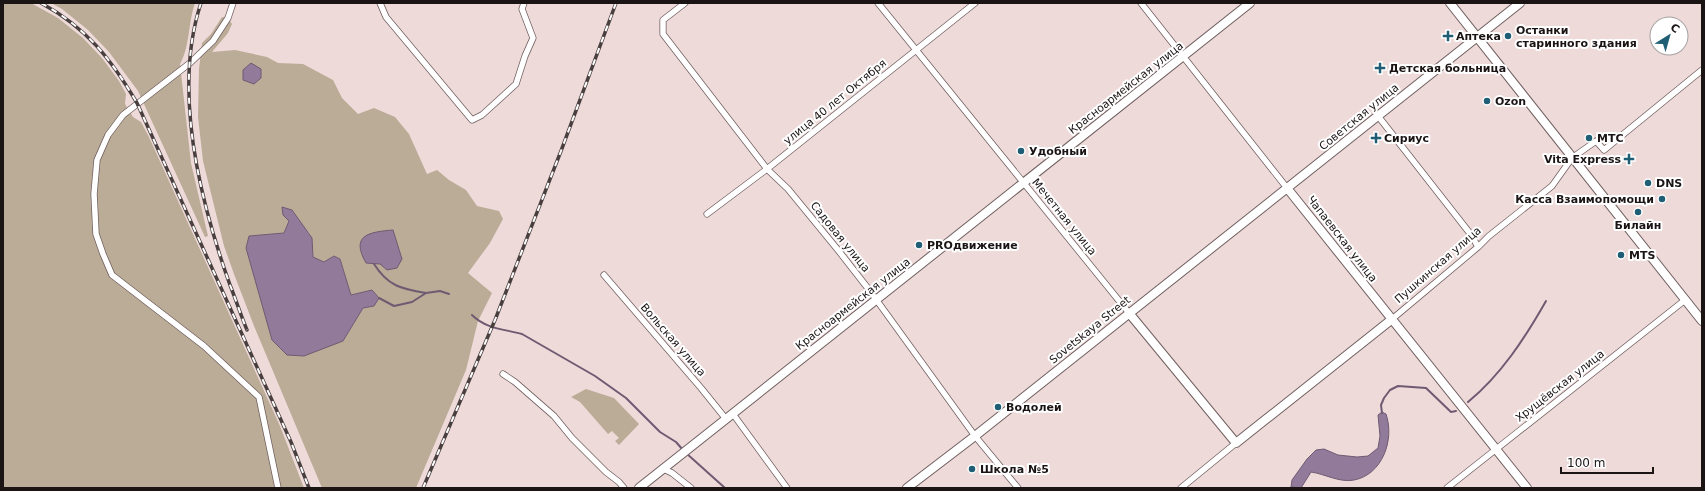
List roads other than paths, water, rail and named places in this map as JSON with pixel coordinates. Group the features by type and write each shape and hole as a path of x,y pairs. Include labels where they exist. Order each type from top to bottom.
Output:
{"street":[{"path":"233,3 228,18 213,40 190,64 123,115 108,135 97,160 94,194 96,234 112,275 204,346 259,397 278,488"},
{"path":"380,3 386,17 472,120 482,115 516,84 525,56 533,38 522,9 524,3"},
{"name":"Садовая улица","path":"685,3 663,20 663,34 767,169 788,189 838,250 975,436 1018,488"},
{"name":"Мечетная улица","path":"878,3 1236,443"},
{"name":"улица 40 лет Октября","path":"707,214 767,169 975,3"},
{"name":"Чапаевская улица","path":"1141,3 1391,320 1527,488"},
{"name":"Красноармейская улица","path":"639,488 1250,3"},
{"path":"1450,3 1702,321"},
{"name":"Советская улица","path":"1287,188 1520,3"},
{"name":"Пушкинская улица","path":"1181,488 1391,320 1489,236 1552,186 1572,158 1596,141 1604,150 1702,70"},
{"path":"1378,116 1472,236 1478,247"},
{"name":"Sovetskaya Street","path":"907,488 975,436 1287,188"},
{"name":"Вольская улица","path":"604,275 726,419"},
{"name":"Хрущёвская улица","path":"1447,488 1685,300"},
{"path":"503,374 515,382 554,416 572,438 606,472 620,482 624,488"},
{"path":"733,414 787,488"},
{"path":"666,467 690,488"}],"waterway":[{"path":"374,264 390,282 402,288 426,293"},
{"path":"379,298 394,306 412,302 426,293 440,291 449,294"},
{"path":"1468,402 1502,368 1530,329 1546,301"},
{"path":"472,315 477,320 489,326 522,334 595,376 626,398 660,432 676,442 683,450"},
{"path":"1382,413 1381,405 1384,398 1390,390 1398,386 1426,388 1451,412 1456,411"},
{"path":"686,453 725,488"}],"railway":[{"path":"41,3 72,23 85,34 118,72 137,103 291,442 309,488"},
{"path":"201,3 193,37 189,72 193,145 209,218 230,285 247,330"},
{"path":"423,488 495,320 561,151 616,3"}],"place":[{"name":"Аптека","path":"1448,36"},
{"name":"Останки старинного здания","path":"1508,36"},
{"name":"Детская больница","path":"1380,68"},
{"name":"Ozon","path":"1487,101"},
{"name":"Сириус","path":"1376,138"},
{"name":"МТС","path":"1589,138"},
{"name":"Удобный","path":"1021,151"},
{"name":"Vita Express","path":"1629,159"},
{"name":"DNS","path":"1648,183"},
{"name":"Касса Взаимопомощи","path":"1662,199"},
{"name":"Билайн","path":"1638,212"},
{"name":"PROдвижение","path":"919,245"},
{"name":"MTS","path":"1621,255"},
{"name":"Водолей","path":"998,407"},
{"name":"Школа №5","path":"972,469"}]}
